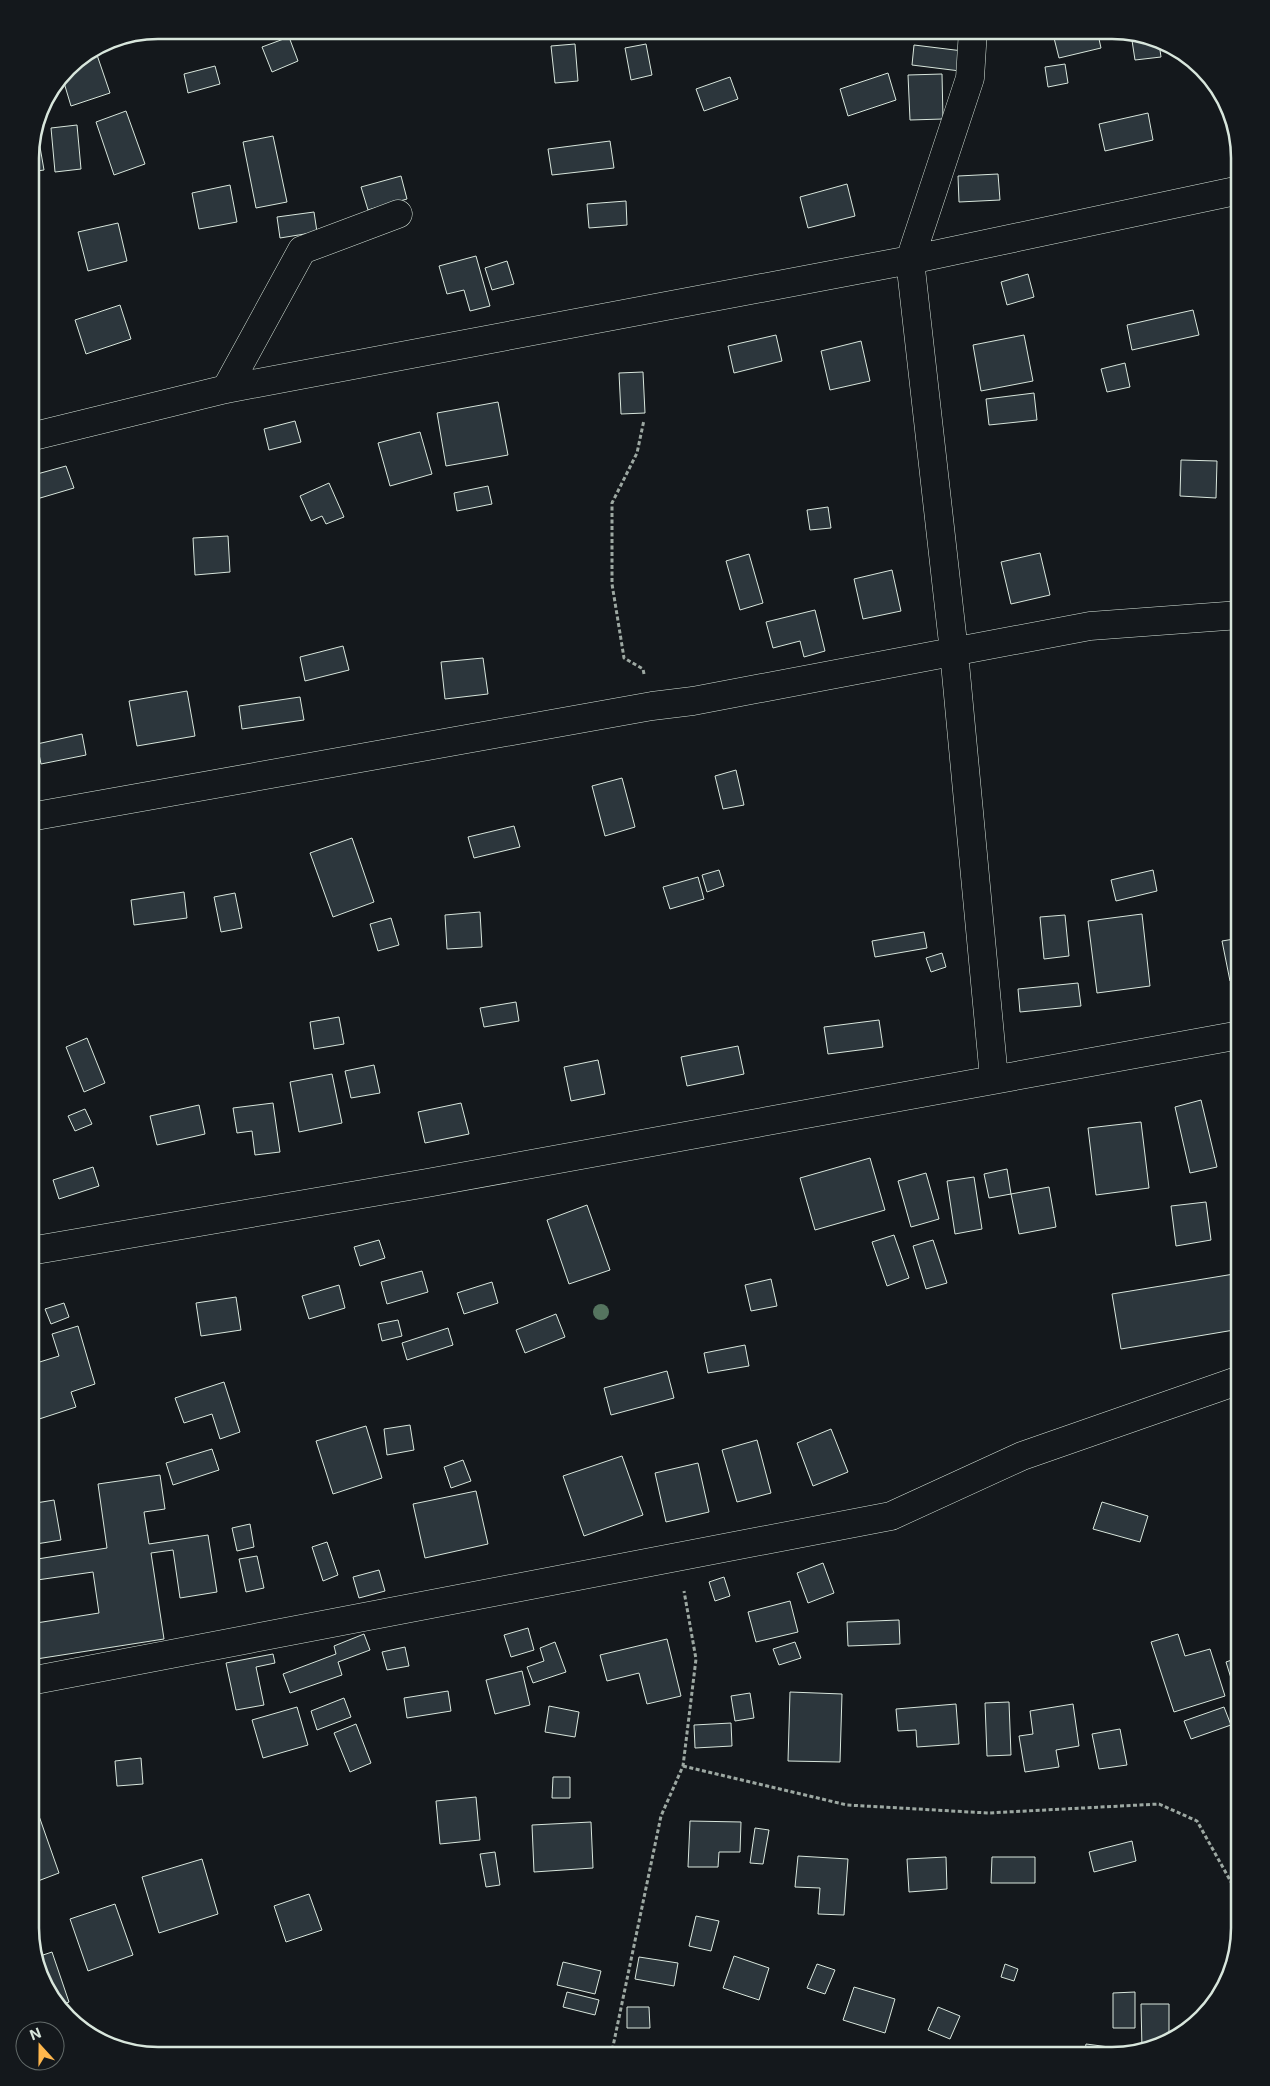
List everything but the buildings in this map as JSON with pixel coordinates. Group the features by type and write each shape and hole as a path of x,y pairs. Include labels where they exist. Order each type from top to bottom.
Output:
{"street":[{"path":"972,39 970,78 910,260 954,652 994,1078"},
{"path":"39,436 226,389 910,260 1231,192"},
{"path":"226,389 302,250 398,214"},
{"path":"39,815 652,706 693,701 1090,626 1231,616"},
{"path":"39,1249 427,1183 994,1078 1231,1037"},
{"path":"39,1679 891,1516 1022,1456 1231,1383"}],"path":[{"path":"644,420 637,453 612,502 612,584 624,658 643,669 652,706"},
{"path":"613,2047 661,1816 683,1766 696,1659 684,1591 682,1557"},
{"path":"683,1766 846,1805 988,1813 1160,1804 1197,1821 1231,1882"}]}
